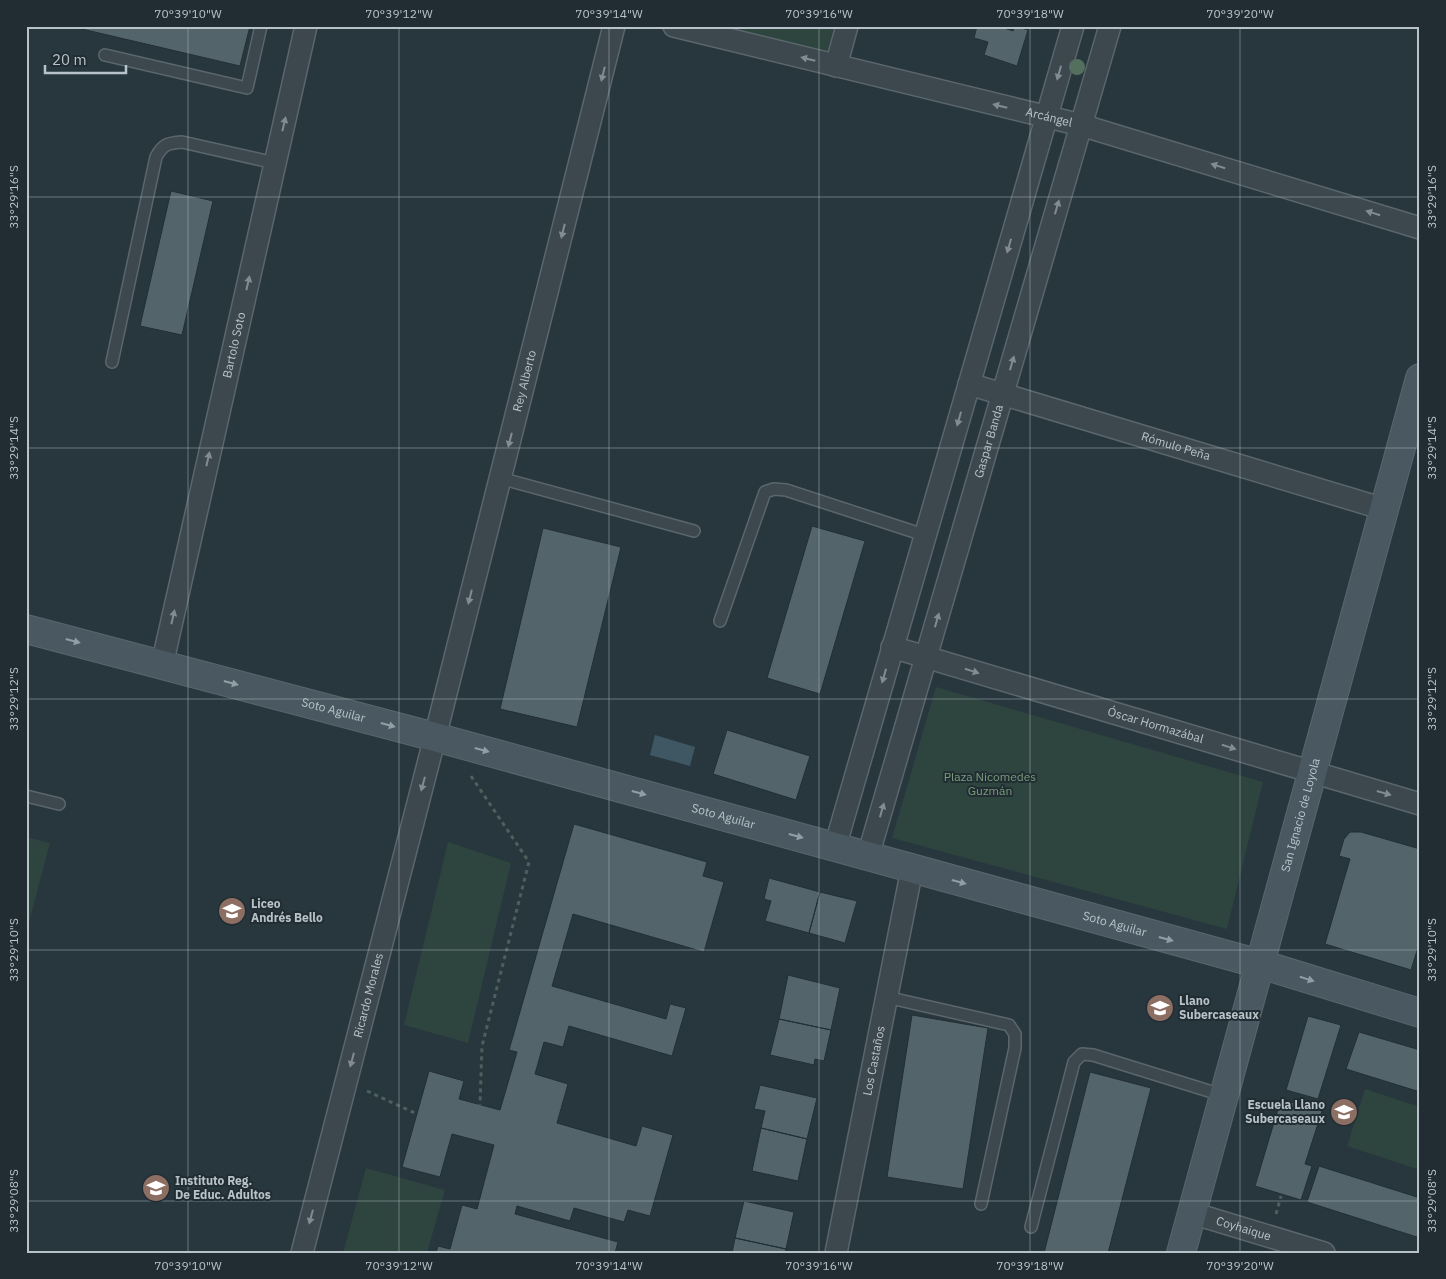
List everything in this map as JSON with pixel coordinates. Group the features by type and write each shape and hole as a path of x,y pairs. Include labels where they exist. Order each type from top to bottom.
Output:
{"street":[{"name":"Bartolo Soto","path":"162,665 306,26"},
{"name":"Rey Alberto","path":"435,737 614,26"},
{"name":"Arcángel","path":"674,26 1081,125 1420,228"},
{"path":"836,66 847,26"},
{"path":"835,847 1073,26"},
{"name":"Gaspar Banda","path":"868,856 1110,26"},
{"name":"San Ignacio de Loyola","path":"1181,1253 1420,378"},
{"name":"Rómulo Peña","path":"969,384 1384,509"},
{"name":"Soto Aguilar","path":"26,629 435,737 868,856 1260,964 1420,1013"},
{"name":"Óscar Hormazábal","path":"892,647 1420,804"},
{"name":"Ricardo Morales","path":"302,1253 435,737"},
{"name":"Los Castaños","path":"836,1253 912,869"},
{"name":"Coyhaique","path":"1192,1213 1324,1253"}],"lane":[{"path":"105,55 247,88 261,26"},
{"path":"112,362 156,157 161,147 168,143 182,142 275,163"},
{"path":"500,478 694,531"},
{"path":"720,621 766,492 774,489 786,490 924,535"},
{"path":"26,796 59,804"},
{"path":"886,997 1009,1025 1015,1034 1015,1048 981,1204"},
{"path":"1031,1227 1074,1062 1082,1054 1092,1055 1225,1096"}],"path":[{"path":"463,745 459,758 529,862 482,1046 480,1105"},
{"path":"346,1083 417,1114"}],"green space":[{"path":"719,26 834,26 827,54"},
{"name":"Plaza Nicomedes Guzmán","path":"936,687 1263,782 1227,929 892,838"},
{"path":"26,837 50,843 26,934"},
{"path":"448,842 511,863 468,1043 404,1025"},
{"path":"1365,1089 1420,1107 1420,1170 1347,1146"},
{"path":"366,1168 445,1190 427,1253 343,1253"}],"water":[{"path":"655,735 695,747 690,766 650,755"}],"building":[{"path":"69,26 250,26 240,66"},
{"path":"977,26 998,26 1013,31 1015,26 1028,30 1017,66 984,55 988,42 974,38"},
{"path":"171,191 213,201 182,335 140,326"},
{"path":"812,526 865,541 820,694 767,678"},
{"path":"543,528 621,547 577,727 500,709"},
{"path":"727,730 810,756 796,800 713,774"},
{"path":"574,824 707,862 703,876 724,882 704,952 573,914 552,986 666,1019 670,1004 686,1008 672,1056 569,1026 563,1047 544,1042 535,1074 568,1084 557,1123 636,1146 642,1126 673,1135 650,1216 628,1210 624,1222 574,1208 570,1221 517,1206 515,1214 618,1242 615,1253 436,1253 438,1246 450,1249 462,1205 477,1209 494,1145 452,1134 440,1177 402,1167 429,1071 464,1081 459,1099 500,1110 517,1052 509,1050"},
{"path":"1350,832 1361,832 1420,849 1420,941 1411,970 1325,944 1350,859 1339,856 1344,839"},
{"path":"769,878 820,892 809,933 765,921 771,901 764,899"},
{"path":"820,892 857,901 845,943 809,933"},
{"path":"788,975 840,988 831,1030 779,1019"},
{"path":"912,1015 988,1028 963,1189 887,1177"},
{"path":"1308,1016 1341,1025 1318,1099 1286,1090"},
{"path":"779,1019 831,1030 824,1061 815,1059 814,1065 770,1055"},
{"path":"1359,1032 1420,1050 1420,1092 1346,1069"},
{"path":"1090,1072 1151,1088 1108,1253 1044,1253"},
{"path":"760,1085 817,1098 807,1139 761,1128 765,1111 754,1109"},
{"path":"1281,1099 1322,1111 1305,1164 1312,1166 1301,1200 1255,1186"},
{"path":"761,1128 807,1139 798,1181 752,1171"},
{"path":"1319,1166 1420,1198 1420,1238 1307,1202"},
{"path":"744,1201 794,1212 786,1249 735,1238"},
{"path":"735,1238 786,1249 785,1253 732,1253"}],"place":[{"name":"Liceo Andrés Bello","path":"232,911"},
{"name":"Llano Subercaseaux","path":"1160,1008"},
{"name":"Escuela Llano Subercaseaux","path":"1344,1112"},
{"name":"Instituto Reg. De Educ. Adultos","path":"156,1188"}]}
